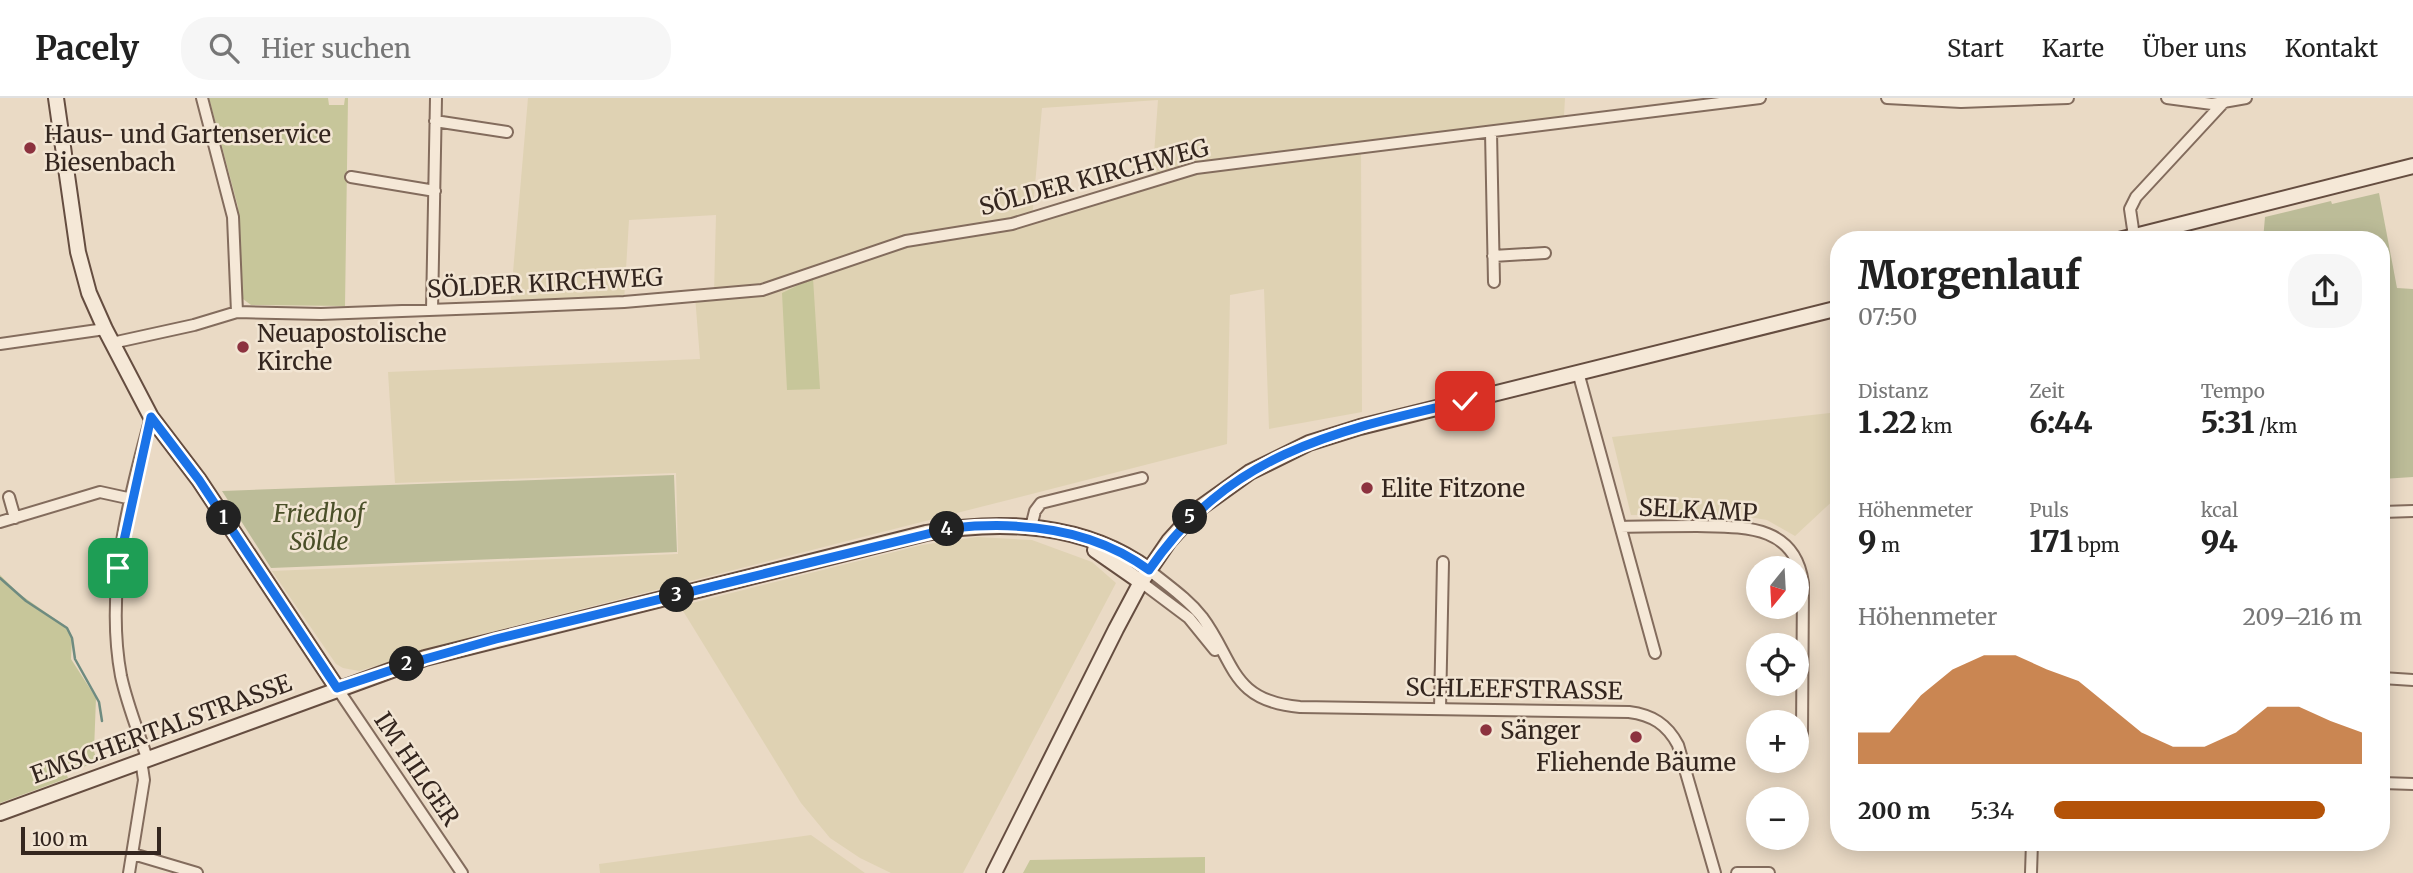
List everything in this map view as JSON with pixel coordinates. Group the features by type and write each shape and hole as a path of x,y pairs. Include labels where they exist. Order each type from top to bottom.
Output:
{"main road":[{"path":"56,98 78,252 89,293 105,330 151,417 199,480 337,688"},
{"path":"2155,231 2413,166"},
{"path":"994,873 1145,576 1197,510 1250,472 1279,456 1360,427 1830,310"},
{"name":"EMSCHERTALSTRASSE","path":"0,813 337,688 425,659 926,533 984,525 1069,531 1134,559 1145,576"}],"street":[{"path":"202,98 233,216 237,312"},
{"path":"432,310 436,98"},
{"name":"SÖLDER KIRCHWEG","path":"112,343 237,312 432,310 624,302 776,288 859,254 906,241 1012,223 1196,168 1760,98"},
{"path":"1887,98 1972,102 2068,98"},
{"path":"2167,98 2202,104 2246,98"},
{"path":"2128,231 2130,209 2136,197 2228,100"},
{"path":"435,121 507,132"},
{"path":"1491,132 1494,282"},
{"path":"351,177 435,191"},
{"path":"1493,256 1545,253"},
{"path":"0,344 105,330"},
{"path":"1578,372 1655,653"},
{"path":"129,873 144,780 144,759 123,686 116,632 116,585 151,417"},
{"path":"1031,527 1035,511 1041,503 1142,478"},
{"path":"0,522 100,492 132,499"},
{"path":"9,497 15,517"},
{"path":"2390,512 2413,511"},
{"name":"SELKAMP","path":"1621,527 1750,528 1775,538 1790,548 1798,560 1803,583 1802,710"},
{"path":"1440,709 1443,562"},
{"name":"SCHLEEFSTRASSE","path":"1145,576 1195,608 1213,633 1222,657 1247,688 1266,699 1288,706 1629,712 1660,722 1678,745 1715,873"},
{"path":"2390,679 2413,680"},
{"name":"IM HILGER","path":"337,688 462,873"},
{"path":"2390,783 2413,784"},
{"path":"2031,873 2032,851"},
{"path":"133,854 197,873"},
{"path":"1737,873 1769,873"}],"shaded area":[{"path":"528,98 1565,98 1564,116 1361,142 1362,412 1269,429 1264,289 1230,295 1227,444 487,633 359,671 343,668 336,664 272,571 678,554 676,473 395,483 388,372 700,359 695,296 714,294 716,215 629,220 624,302 510,307","holes":["1158,100 1152,181 1032,218 1042,108"]},
{"path":"1830,413 1830,503 1795,536 1767,520 1743,516 1631,515 1612,437"},
{"path":"977,537 1032,540 1092,562 1116,583 963,873 891,873 860,858 830,838 801,803 680,606 922,545"},
{"path":"811,835 865,873 600,873 599,864"}],"green space":[{"path":"209,98 328,98 329,105 344,105 345,98 348,98 345,306 251,305 243,299 238,207"},
{"path":"2379,193 2386,231 2264,231 2265,217 2331,201 2332,204"},
{"path":"2390,251 2397,288 2413,289 2413,477 2390,478"},
{"path":"813,278 820,389 787,390 782,293"},
{"name":"Friedhof Sölde","path":"674,475 677,552 271,568 222,491"},
{"path":"0,575 18,593 68,628 72,638 71,659 96,698 94,751 97,762 66,773 68,778 0,803"},
{"path":"1205,857 1205,873 1023,873 1030,860"}],"waterway":[{"path":"0,578 26,601 67,628 72,638 75,659 99,702 102,721"}],"place":[{"name":"Haus- und Gartenservice Biesenbach","path":"30,148"},
{"name":"Neuapostolische Kirche","path":"243,347"},
{"name":"Elite Fitzone","path":"1367,488"},
{"name":"Sänger","path":"1486,730"},
{"name":"Fliehende Bäume","path":"1636,737"}],"route":[{"path":"118,568 151,417 187,462 337,688 496,639 952,528 984,525 1069,531 1134,559 1149,570 1169,541 1197,510 1230,485 1271,460 1309,443 1360,427 1465,401"}]}
